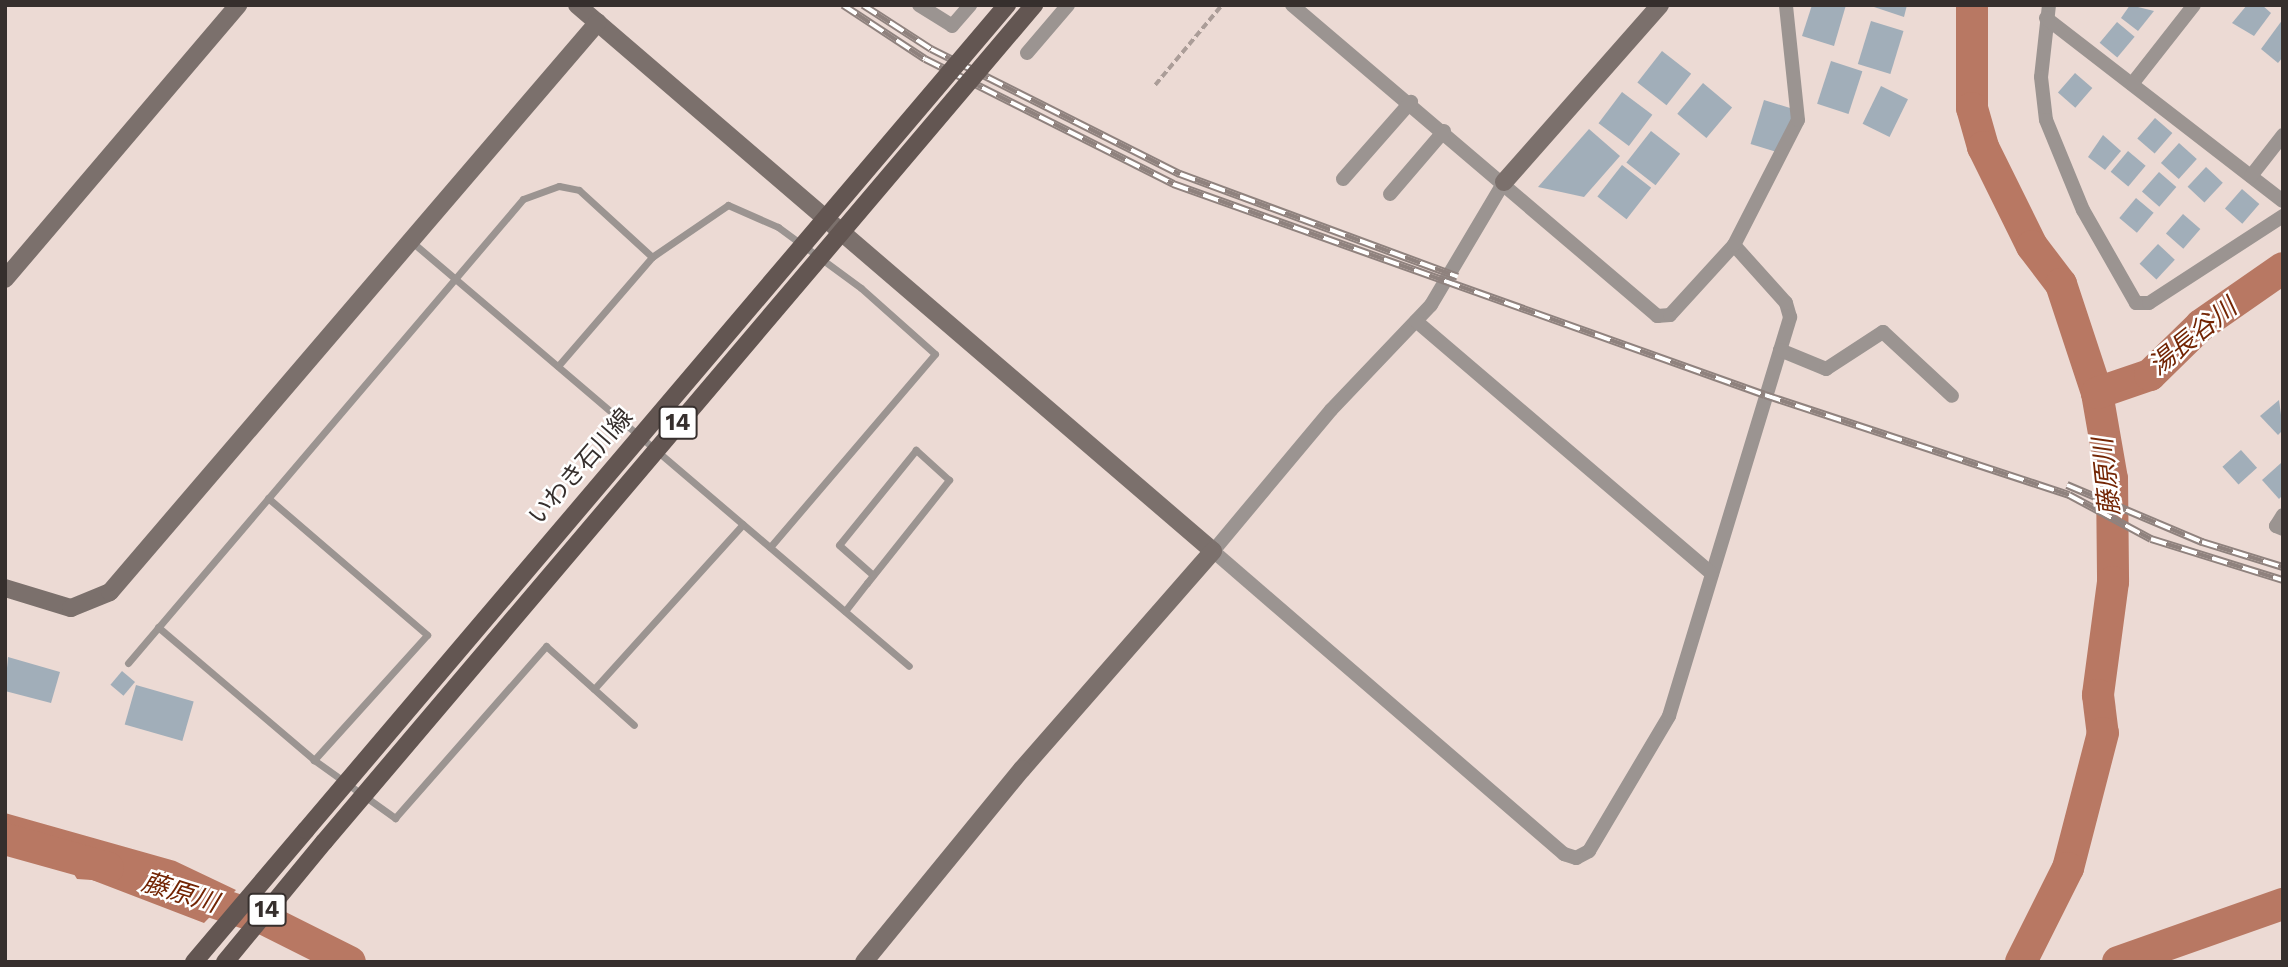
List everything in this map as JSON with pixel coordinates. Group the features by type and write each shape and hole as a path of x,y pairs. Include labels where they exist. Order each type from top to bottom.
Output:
{"main road":[{"name":"いわき石川線","path":"194,962 1007,5"},
{"name":"いわき石川線","path":"225,962 309,858 1034,5"}],"street":[{"path":"5,279 238,5"},
{"path":"578,5 1563,854 1576,858 1589,851 1670,716 1790,317 1786,303 1734,246"},
{"path":"919,5 953,26 970,5"},
{"path":"1027,53 1069,5"},
{"path":"1292,5 1664,318 1734,246 1798,120 1786,5"},
{"path":"864,962 1022,769 1213,551 1331,410 1416,321 1456,266 1504,182 1660,5"},
{"path":"2132,84 2194,5"},
{"path":"2048,11 2132,84 2283,201"},
{"path":"2048,11 2041,77 2046,120 2083,210 2136,303 2149,303 2283,216"},
{"path":"5,589 71,608 110,592 598,22"},
{"path":"1343,180 1411,103"},
{"path":"1390,194 1444,131"},
{"path":"2251,176 2283,135"},
{"path":"1416,321 1712,574"},
{"path":"1780,350 1826,369 1884,332 1952,396"},
{"path":"2283,515 2276,526 2283,529"}],"lane":[{"path":"128,663 523,199 559,186 579,190 652,257"},
{"path":"558,366 652,257 728,205 778,226 861,288 936,354 770,547"},
{"path":"412,241 909,666"},
{"path":"845,611 949,480 916,450 839,545 873,575"},
{"path":"268,498 427,635 314,760"},
{"path":"594,689 743,524"},
{"path":"158,627 314,760 396,818 546,646 634,725"}],"path":[{"path":"1155,85 1222,5"}],"water":[{"path":"5,813 175,861 236,890 204,923 92,880 77,879 58,848 5,833"}],"building":[{"path":"1812,5 1846,5 1834,46 1802,36"},
{"path":"1868,5 1907,5 1904,17"},
{"path":"2130,5 2154,11 2138,31 2121,18"},
{"path":"2247,5 2262,5 2271,13 2254,36 2232,23"},
{"path":"2283,19 2283,57 2278,63 2261,49"},
{"path":"1871,21 1904,31 1890,74 1858,64"},
{"path":"2117,22 2135,37 2117,57 2100,43"},
{"path":"1662,51 1691,74 1667,105 1637,83"},
{"path":"1831,61 1862,71 1848,114 1817,104"},
{"path":"2075,73 2092,88 2075,108 2058,93"},
{"path":"1703,83 1732,107 1706,138 1677,114"},
{"path":"1881,86 1908,99 1890,137 1863,124"},
{"path":"1622,92 1652,115 1629,146 1599,123"},
{"path":"1764,100 1797,110 1783,154 1751,144"},
{"path":"2155,118 2172,133 2155,153 2137,138"},
{"path":"1589,129 1620,156 1584,197 1538,187"},
{"path":"1651,131 1680,154 1656,185 1626,163"},
{"path":"2103,135 2121,151 2105,170 2088,157"},
{"path":"2179,143 2197,159 2179,179 2161,163"},
{"path":"2128,151 2146,166 2128,186 2111,172"},
{"path":"1622,165 1651,188 1627,219 1597,197"},
{"path":"2206,167 2223,183 2204,202 2188,187"},
{"path":"2159,172 2176,187 2159,207 2142,192"},
{"path":"2242,189 2259,204 2242,224 2225,209"},
{"path":"2136,198 2154,213 2137,233 2119,218"},
{"path":"2183,214 2200,229 2183,249 2166,234"},
{"path":"2158,244 2175,260 2156,279 2140,264"},
{"path":"2279,400 2283,430 2278,435 2260,416"},
{"path":"2241,450 2257,468 2238,485 2222,467"},
{"path":"2281,463 2283,495 2279,499 2262,480"},
{"path":"8,657 60,672 51,703 5,691"},
{"path":"122,671 135,682 123,696 110,685"},
{"path":"136,685 194,702 182,741 125,724"}],"waterway":[{"name":"藤原川","path":"1972,5 1972,108 1983,147 2032,246 2061,284 2097,393 2112,479 2113,582 2098,695 2103,733 2068,868 2021,962"},
{"name":"湯長谷川","path":"2097,393 2150,375 2201,325 2283,268"},
{"name":"藤原川","path":"5,839 108,868"},
{"name":"藤原川","path":"180,891 264,919 350,962"},
{"path":"2118,962 2283,904"}],"railway":[{"path":"843,5 925,59 1173,184 1765,395 2069,495 2151,539 2283,580"},
{"path":"863,5 931,49 1180,174 1458,277"},
{"path":"2067,485 2202,542 2283,567"}]}
